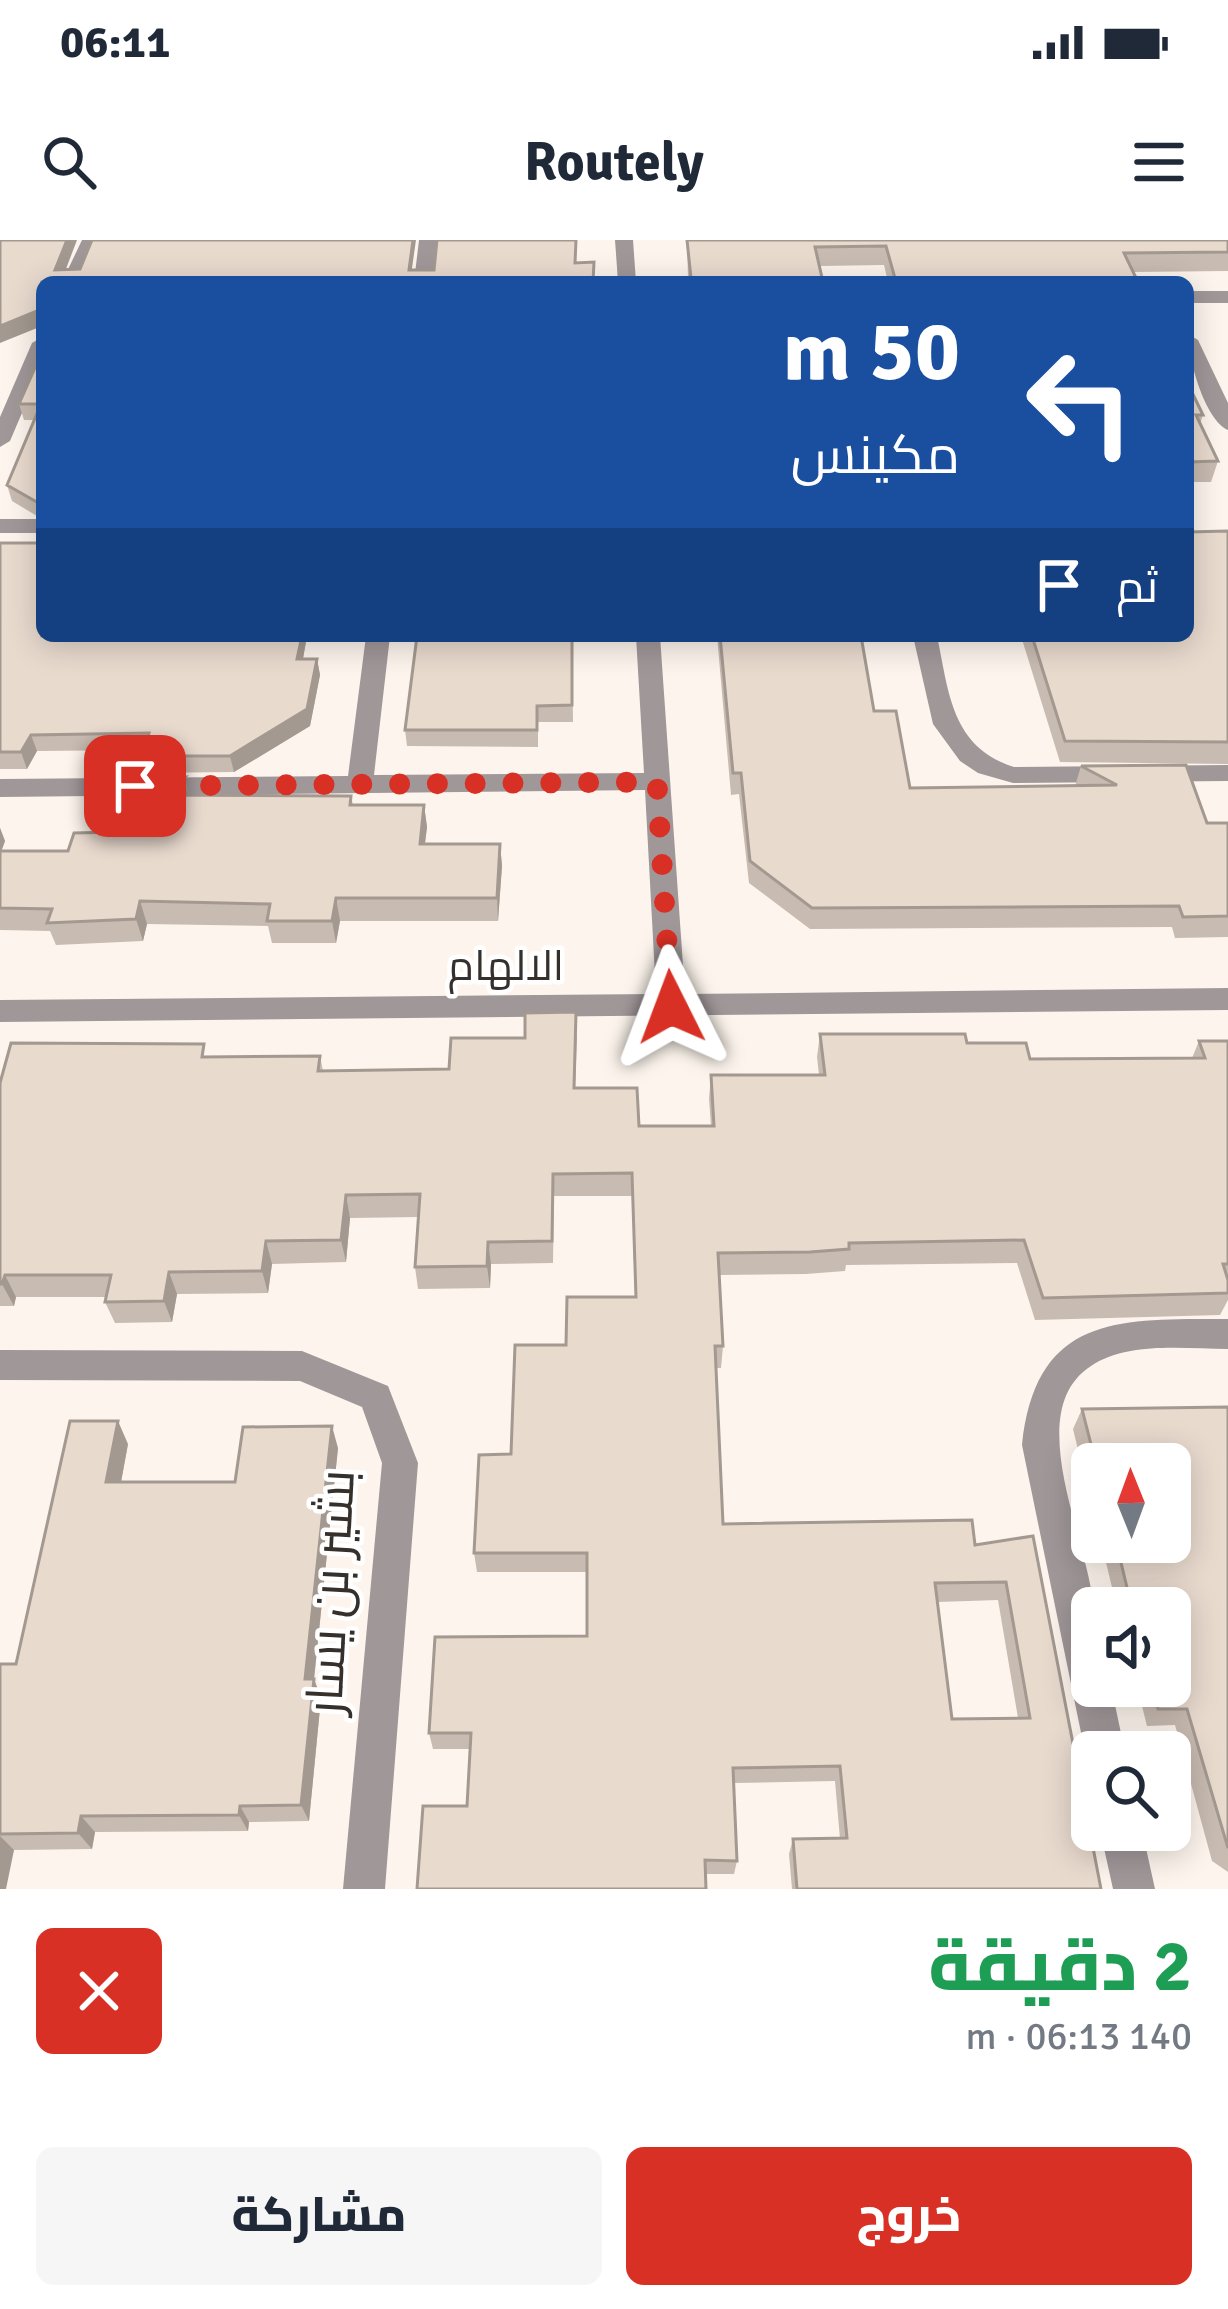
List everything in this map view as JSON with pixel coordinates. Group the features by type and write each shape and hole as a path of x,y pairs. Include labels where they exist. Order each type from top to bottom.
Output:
{"street":[{"path":"74,276 91,240"},
{"path":"424,276 428,240"},
{"path":"624,240 627,276"},
{"path":"1194,297 1228,297"},
{"path":"1194,353 1228,424"},
{"path":"0,441 30,356"},
{"path":"0,526 36,526"},
{"path":"360,784 377,642"},
{"path":"649,642 671,1007"},
{"path":"926,642 948,736 978,765 1012,775 1228,773"},
{"path":"0,788 657,782"},
{"name":"الالهام","path":"0,1012 1228,999"},
{"path":"1101,1731 1040,1445 1046,1393 1059,1371 1100,1342 1126,1334 1228,1334"},
{"name":"بشير بن يسار","path":"0,1365 302,1366 376,1397 400,1463 364,1889"},
{"path":"1126,1851 1134,1889"}],"building":[{"path":"0,240 67,240 55,270 80,269 92,240 413,240 409,270 434,270 437,240 576,240 575,263 594,262 593,276 36,276 36,311 0,326"},
{"path":"687,240 1228,240 1228,252 1124,253 1135,276 894,276 886,246 815,247 822,276 691,276"},
{"path":"36,366 36,404 19,404"},
{"path":"1194,396 1203,415 1196,415 1218,461 1194,462"},
{"path":"36,416 36,502 7,485"},
{"path":"1228,531 1228,742 1065,741 1034,642 1194,642 1194,532"},
{"path":"0,543 36,543 36,642 301,642 297,659 317,659 307,709 230,756 142,756 149,733 31,735 21,752 0,752"},
{"path":"416,642 572,642 572,705 537,706 537,730 405,730"},
{"path":"721,642 862,642 874,711 896,711 910,788 1117,785 1081,766 1186,765 1207,823 1228,823 1228,916 1183,917 1179,906 812,908 750,861 741,773 733,773"},
{"path":"133,777 184,777 155,795 351,796 350,805 424,805 420,844 500,844 497,898 336,898 332,921 267,921 270,904 140,901 136,919 47,923 52,909 0,908 0,851 68,851 74,833 117,832"},
{"path":"576,1012 574,1088 637,1088 639,1126 714,1126 711,1075 825,1075 820,1034 965,1034 967,1043 1026,1043 1030,1059 1205,1058 1199,1041 1228,1041 1228,1264 1223,1264 1228,1293 1043,1298 1024,1240 849,1243 849,1249 810,1252 718,1253 723,1346 715,1346 723,1524 972,1520 975,1545 1033,1536 1071,1733 1071,1851 1094,1851 1101,1889 797,1889 793,1839 847,1838 840,1766 733,1768 737,1861 705,1860 706,1889 417,1889 423,1806 467,1806 471,1733 429,1733 435,1637 587,1636 587,1553 474,1553 479,1455 511,1454 515,1345 566,1345 567,1297 636,1297 632,1173 553,1174 552,1241 488,1242 487,1266 415,1267 420,1194 346,1195 341,1240 266,1241 262,1271 169,1272 164,1301 105,1302 111,1275 5,1275 0,1284 0,1083 11,1043 204,1044 202,1057 320,1056 318,1071 449,1069 451,1038 525,1038 525,1013","holes":["1006,1582 1030,1718 952,1719 935,1583"]},
{"path":"1228,1407 1228,1848 1187,1709 1157,1707 1191,1707 1191,1587 1127,1587 1121,1563 1191,1563 1191,1443 1091,1443 1082,1409"},
{"path":"70,1421 118,1421 106,1482 235,1482 243,1427 332,1426 305,1679 314,1679 301,1805 240,1806 239,1815 81,1816 78,1833 0,1834 0,1664 16,1664"}],"route":[{"path":"135,786 657,782 671,1007"}]}
